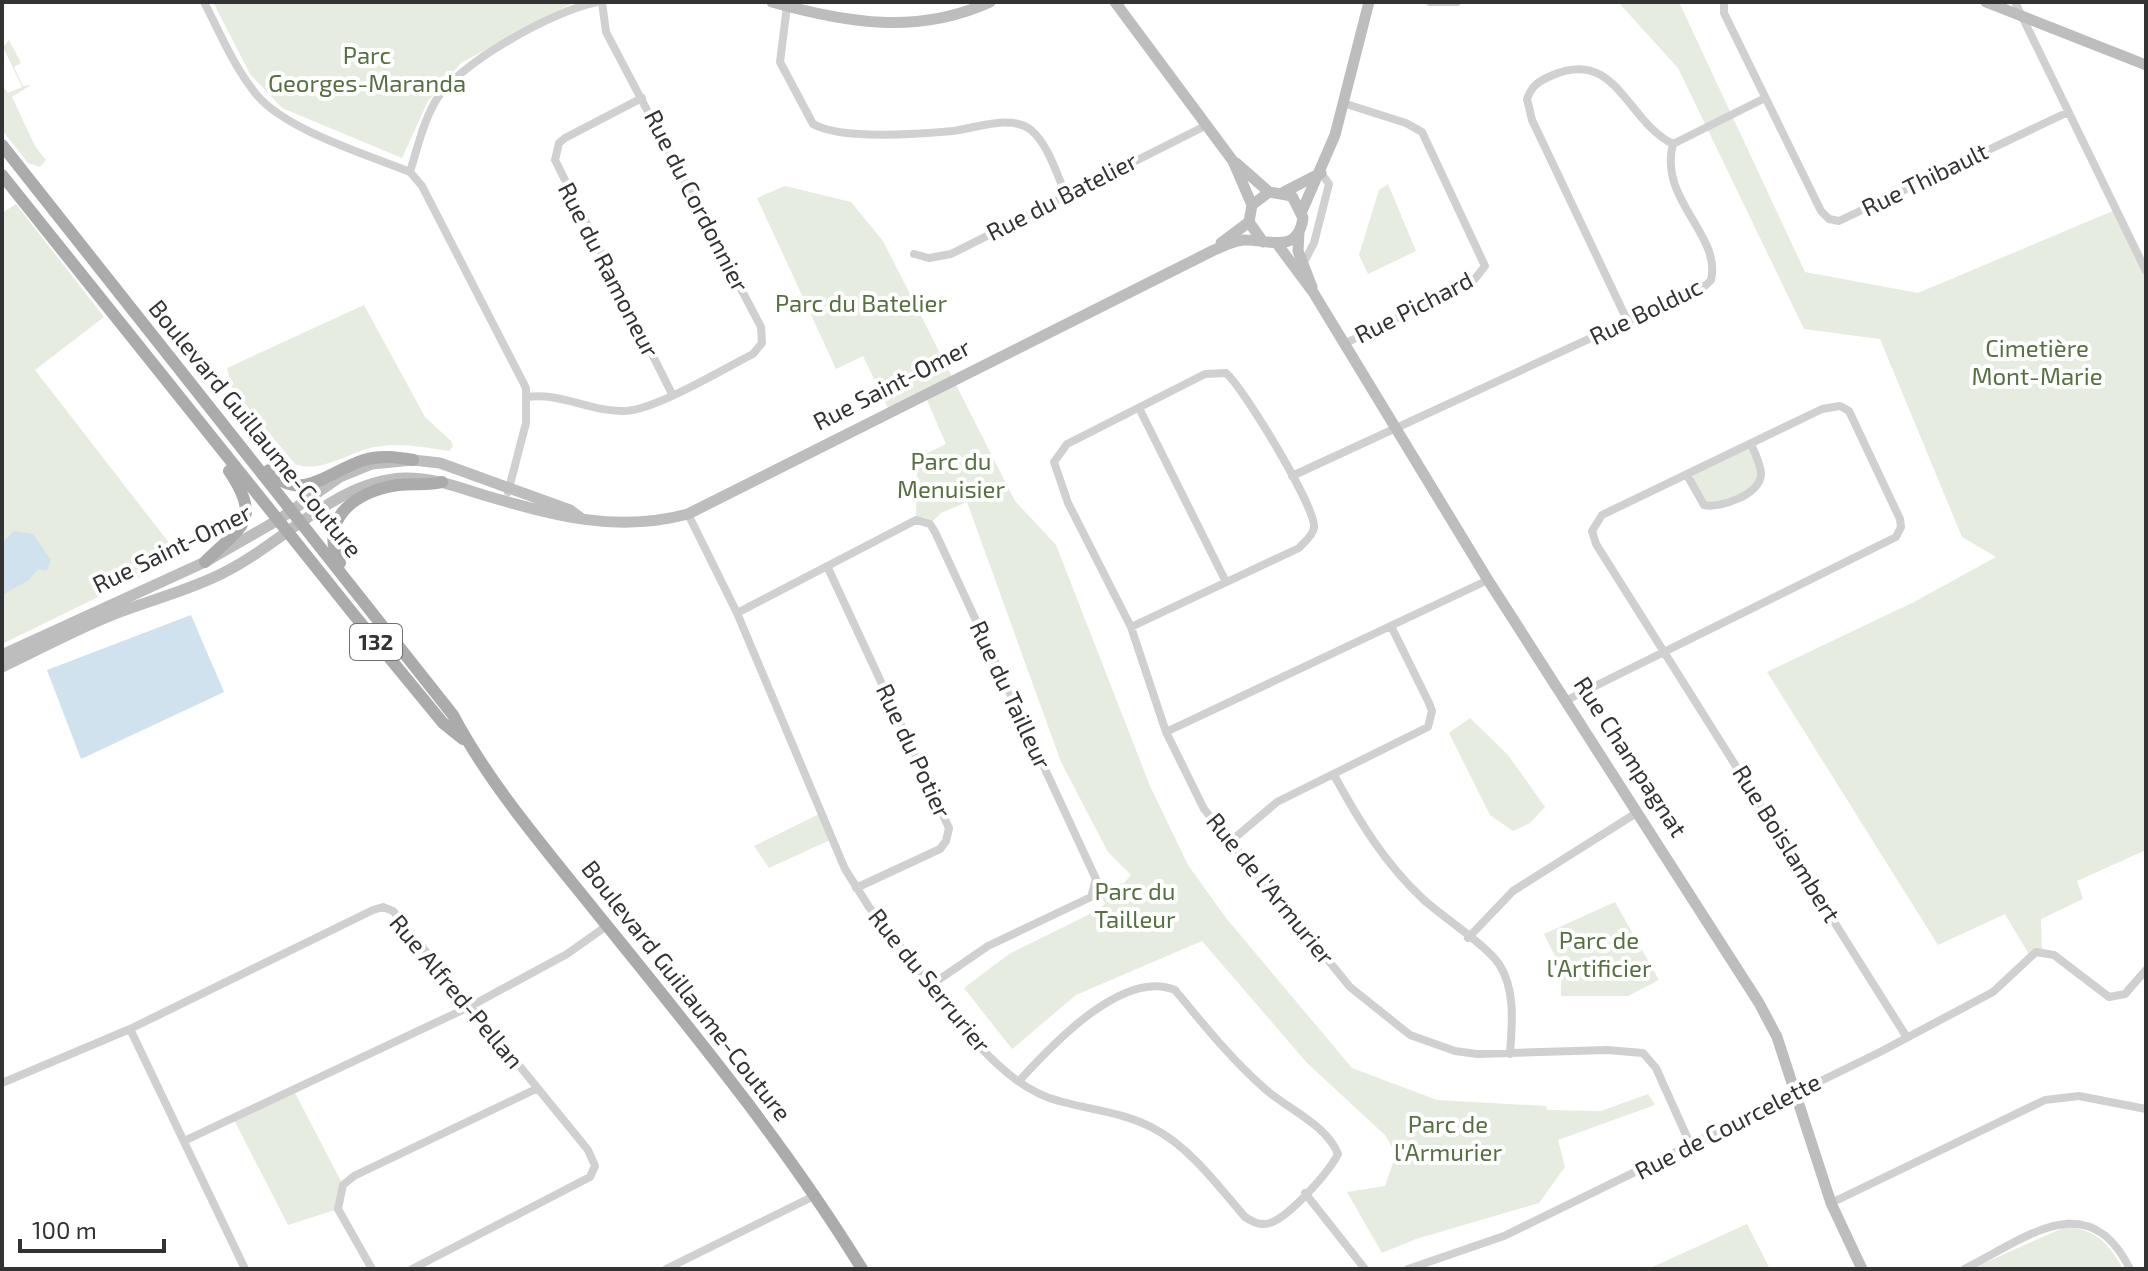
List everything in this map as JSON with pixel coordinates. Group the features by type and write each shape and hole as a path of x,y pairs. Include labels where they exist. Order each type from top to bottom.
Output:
{"main road":[{"name":"Boulevard Guillaume-Couture","path":"2,145 453,715 468,744 817,1195 862,1269"},
{"name":"Boulevard Guillaume-Couture","path":"2,175 443,723 468,744"},
{"path":"230,432 277,479 297,487 309,486 365,460 392,456 413,460"},
{"path":"205,562 235,537 246,516 242,491 216,443"},
{"path":"358,593 333,544 340,513 352,501 373,492 402,485 442,482"}],"street":[{"path":"204,2 258,97 300,125 410,172 429,199 521,377 527,397 526,423 506,501"},
{"path":"410,172 435,100 449,82 473,63 570,7 600,2"},
{"name":"Rue du Cordonnier","path":"527,397 543,394 622,411 637,410 753,354 760,349 763,333 606,32 600,2"},
{"path":"772,2 856,21 908,25 950,17 990,2"},
{"path":"1115,2 1233,161 1252,205 1249,222 1263,242 1278,245 1299,233 1302,211 1321,173 1343,103 1369,2"},
{"path":"1430,2 1457,2"},
{"name":"Rue Thibault","path":"1724,2 1724,13 1765,98 1821,211 1829,219 1839,221 2066,113"},
{"path":"1986,2 2146,65"},
{"path":"2015,2 2026,19 2066,113 2146,271"},
{"path":"787,6 780,62 813,124 839,132 924,132 1016,123 1033,131 1040,140 1066,195"},
{"path":"1628,322 1532,120 1527,99 1536,82 1571,68 1591,68 1619,90 1654,131 1673,144 1765,98"},
{"name":"Rue du Ramoneur","path":"642,98 565,138 559,143 555,160 672,394"},
{"name":"Rue Pichard","path":"1343,103 1406,123 1422,132 1484,257 1485,266 1474,280 1344,344"},
{"name":"Rue du Batelier","path":"914,254 929,258 951,254 1207,125"},
{"name":"Rue Bolduc","path":"1292,476 1628,322 1711,280 1712,262 1674,190 1670,158 1673,144"},
{"path":"1233,161 1269,192"},
{"path":"1252,205 1269,192 1284,192 1321,173"},
{"path":"1304,262 1314,243 1329,184 1321,173"},
{"path":"1284,192 1298,203 1302,211"},
{"name":"Rue Saint-Omer","path":"1214,250 1249,222"},
{"name":"Rue Champagnat","path":"1299,233 1298,251 1313,292"},
{"name":"Rue Saint-Omer","path":"2,667 118,613 222,574 289,534 338,498 366,486 406,478 442,482 567,519 631,524 688,514 1214,250 1242,239 1263,242"},
{"name":"Rue Champagnat","path":"1278,245 1313,292 1488,580 1759,1003 1777,1037 1831,1203 1862,1269"},
{"path":"1131,627 1299,548 1312,534 1313,519 1244,394 1226,373 1205,374 1140,410 1226,582"},
{"path":"1567,700 1896,537 1901,527 1854,418 1840,406 1822,409 1687,475 1704,505 1712,507 1733,500 1760,481 1762,472 1751,444"},
{"name":"Rue de l'Armurier","path":"1140,410 1067,444 1054,462 1068,503 1131,627 1166,732 1204,809 1350,987 1388,1021 1410,1035 1455,1051 1510,1054 1607,1050 1643,1053 1652,1060 1691,1146"},
{"name":"Rue Saint-Omer","path":"2,655 205,562 278,520 330,482 355,470 413,460 440,463 570,510 582,519"},
{"name":"Rue Boislambert","path":"1687,475 1602,515 1592,531 1596,544 1906,1036"},
{"name":"Rue du Serrurier","path":"688,514 737,613 832,845 856,888 979,1046 1019,1081 1051,1098 1120,1114 1156,1129 1176,1142 1245,1217 1256,1224 1274,1222 1330,1171 1338,1154 1334,1144 1265,1089 1175,990 1163,984 1144,986 1081,1019 1066,1030 1019,1081"},
{"name":"Rue du Tailleur","path":"737,613 916,520 930,524 1096,879 1091,897 988,946 931,985"},
{"name":"Rue du Potier","path":"828,568 949,828 940,849 856,888"},
{"path":"1166,732 1488,580"},
{"path":"1230,842 1277,802 1421,733 1431,719 1429,703 1391,626"},
{"path":"1334,775 1362,828 1393,868 1468,938 1488,952 1506,980 1512,1018 1510,1054"},
{"path":"1468,938 1513,891 1638,812"},
{"name":"Rue Alfred-Pellan","path":"2,1083 130,1029 383,907 393,911 588,1150 595,1166 590,1177 412,1269"},
{"path":"184,1141 469,1007 567,954 608,925"},
{"name":"Rue de Courcelette","path":"1408,1269 1504,1236 1691,1146 1993,992 2030,956 2045,951 2054,955 2109,997 2125,994 2146,970"},
{"path":"130,1029 245,1269"},
{"path":"372,1269 338,1209 343,1185 354,1176 536,1089"},
{"path":"1831,1203 2045,1100 2079,1096 2146,1109"},
{"path":"1305,1193 1365,1269"},
{"path":"666,1269 680,1266 817,1195"},
{"path":"1964,1269 2067,1221 2086,1222 2101,1229 2130,1269"}],"green space":[{"name":"Parc Georges-Maranda","path":"213,2 575,2 461,63 428,101 402,158 282,108 250,74"},
{"name":"Cimetière Mont-Marie","path":"1618,2 1679,2 1805,272 1918,293 2115,210 2146,271 2146,850 2077,881 2083,899 2041,919 2042,952 2030,956 2005,914 1938,945 1767,672 1914,602 1996,557 1962,537 1880,339 1804,329 1678,68"},
{"path":"9,40 21,63 14,67 23,86 31,85 12,97 35,146 46,160 40,167 28,163 2,130 2,85 8,93 22,87 3,47"},
{"path":"1388,184 1416,251 1368,274 1359,255 1379,190"},
{"path":"785,186 851,202 883,241 1015,501 1056,545 1150,786 1188,865 1226,918 1352,1068 1437,1100 1546,1106 1547,1110 1601,1111 1648,1094 1655,1105 1558,1140 1565,1167 1539,1203 1416,1239 1382,1253 1347,1192 1385,1186 1396,1154 1385,1135 1307,1063 1202,941 1076,995 1012,1049 964,988 1009,954 1100,909 1105,903 1096,888 1124,883 1131,875 1108,852 1061,762 967,502 941,513 930,524 916,520 917,458 946,444 924,393 889,410 863,356 836,369 757,198"},
{"path":"16,204 104,317 35,370 180,557 2,644 2,213"},
{"path":"364,305 425,417 453,446 449,451 383,446 325,464 295,464 232,388 227,368"},
{"path":"1751,444 1760,481 1725,503 1704,505 1687,475"},
{"path":"1470,718 1508,755 1545,807 1530,823 1513,831 1490,815 1449,733"},
{"path":"819,814 830,840 769,868 754,846"},
{"name":"Parc de l'Artificier","path":"1615,902 1659,980 1628,996 1561,996 1561,968 1544,934"},
{"path":"293,1089 343,1185 338,1209 288,1225 233,1118"},
{"path":"1747,1224 1770,1269 1648,1269"},
{"path":"2065,1227 2084,1230 2100,1239 2113,1252 2123,1269 1971,1269"}],"water":[{"path":"14,531 33,534 51,560 47,571 38,569 29,580 2,595 2,543"},
{"path":"191,615 224,692 81,759 47,670"}],"park label":[{"name":"Parc du Batelier","path":"861,304"},
{"name":"Parc du Menuisier","path":"951,476"},
{"name":"Parc du Tailleur","path":"1135,906"},
{"name":"Parc de l'Armurier","path":"1448,1139"}]}
